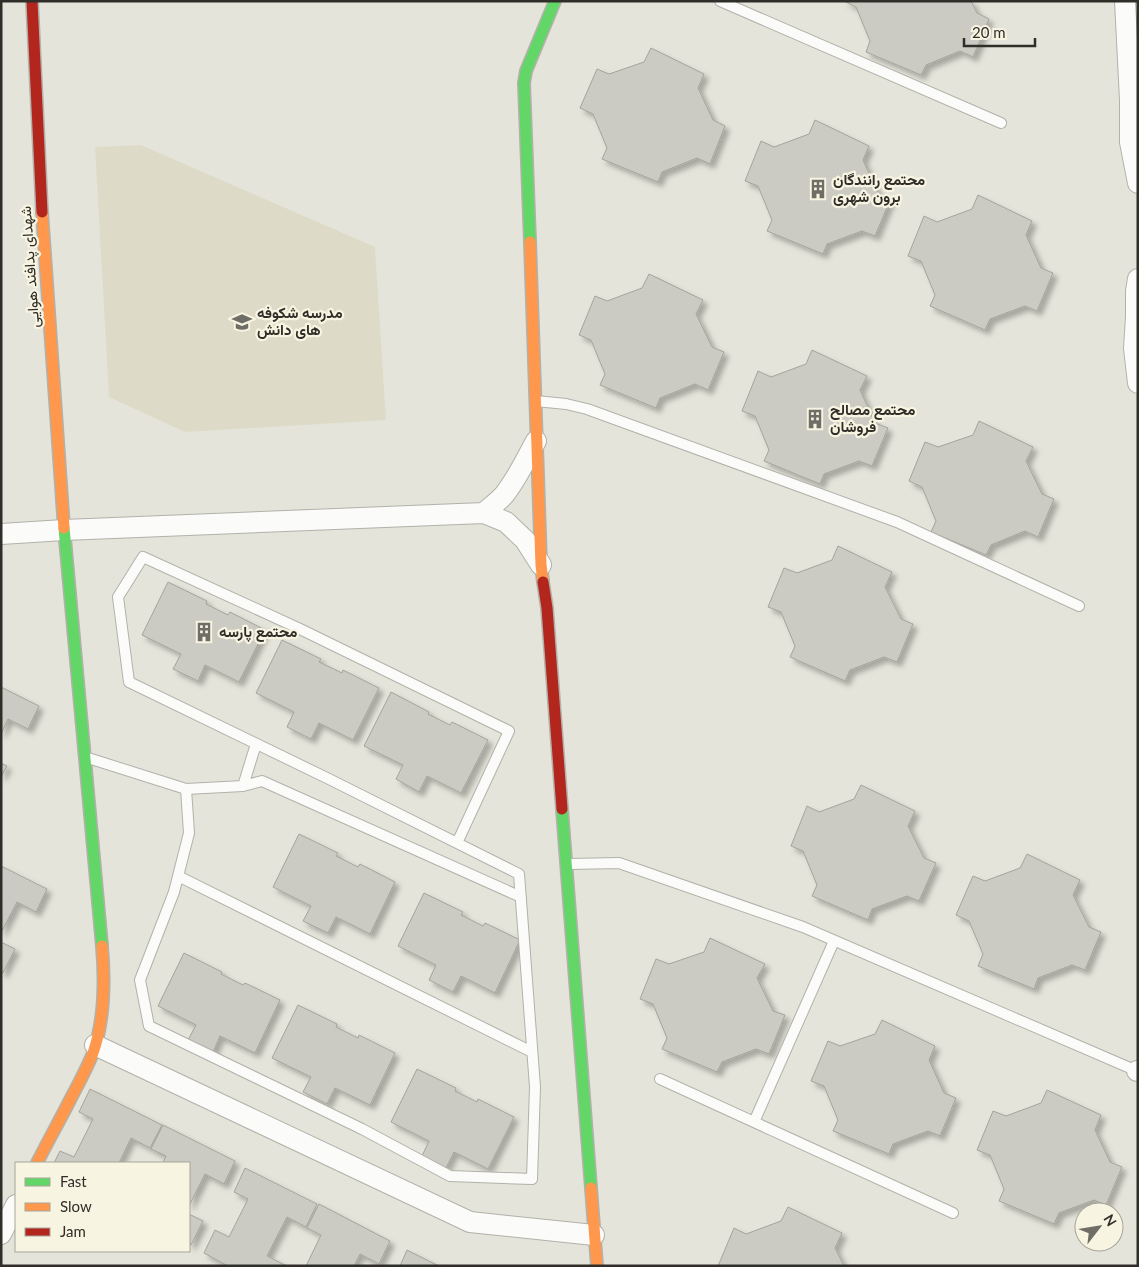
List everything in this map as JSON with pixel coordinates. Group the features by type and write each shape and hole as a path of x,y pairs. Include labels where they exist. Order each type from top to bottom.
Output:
{"street":[{"name":"شهدای پدافند هوایی","path":"32,1 41,203 64,530 104,967 103,1005 99,1032 93,1053 39,1162"},
{"path":"555,1 526,71 524,83 541,565 547,608 596,1266"},
{"path":"1125,1 1130,142 1138,183"},
{"path":"1138,279 1134,348 1138,383"},
{"path":"484,513 502,497 512,484 536,439"},
{"path":"1,534 484,513 506,522 525,540 541,565"},
{"path":"95,1046 470,1222 594,1235"},
{"path":"1,1234 15,1207"}],"lane":[{"path":"720,1 1001,123"},
{"path":"535,400 587,409 897,522 1079,606"},
{"path":"186,789 189,833 174,892 140,980 149,1026 362,1129 450,1176 532,1179 535,1087 519,874 457,843 330,779 129,682 118,596 143,557 298,628 509,731 457,843"},
{"path":"244,786 256,744"},
{"path":"84,757 186,789 244,786 262,781 521,897"},
{"path":"566,864 619,863 803,927 1138,1071"},
{"path":"178,876 532,1052"},
{"path":"754,1122 834,940"},
{"path":"660,1078 952,1213"}],"shaded area":[{"name":"مدرسه شکوفه های دانش","path":"141,145 375,247 386,420 185,432 109,397 95,147"}],"building":[{"path":"844,1 971,1 977,13 989,19 973,57 960,51 926,65 921,75 866,52 870,41 856,7"},
{"path":"651,48 704,74 698,88 713,120 725,126 710,164 697,158 662,172 658,182 602,159 607,148 593,114 580,108 597,69 609,74 644,62"},
{"name":"محتمع رانندگان برون شهری","path":"815,120 869,146 863,160 878,193 891,198 875,236 862,231 827,244 823,254 767,231 772,220 758,186 745,181 761,141 774,147 809,134"},
{"name":"محتمع رانندگان برون شهری","path":"978,195 1032,221 1026,235 1041,268 1053,273 1037,311 1025,306 990,319 985,330 930,306 935,295 921,261 908,256 924,216 937,222 972,209"},
{"path":"649,274 703,300 696,314 712,347 724,352 708,390 695,384 660,398 656,408 600,385 605,374 591,340 579,335 595,296 607,301 642,288"},
{"name":"محتمع مصالح فروشان","path":"812,350 867,376 860,390 875,423 888,428 872,466 859,461 824,474 820,484 764,461 769,450 755,416 742,411 758,371 771,377 806,364"},
{"name":"محتمع مصالح فروشان","path":"979,421 1033,447 1026,461 1042,494 1054,499 1038,537 1025,531 991,545 986,555 931,532 936,521 922,487 909,481 925,442 938,447 973,435"},
{"path":"838,546 892,572 885,587 901,619 913,624 897,662 884,657 850,670 845,681 790,657 795,646 781,612 768,607 784,568 797,573 832,560"},
{"name":"محتمع پارسه","path":"168,582 207,601 206,604 228,615 230,612 265,630 239,682 205,665 198,681 173,669 181,654 142,635"},
{"path":"282,640 321,659 319,662 342,673 343,670 379,688 353,740 319,723 311,739 287,727 294,712 256,693"},
{"path":"1,687 39,706 28,729 8,719 1,734"},
{"path":"391,692 450,725 452,722 488,740 461,793 427,776 419,792 396,779 403,765 364,746"},
{"path":"1,763 7,766 1,777"},
{"path":"861,785 915,811 908,826 924,858 936,863 919,901 907,896 872,909 868,920 812,896 817,885 803,851 791,846 807,806 819,812 854,799"},
{"path":"299,834 338,853 336,856 358,867 360,864 395,882 370,934 336,917 328,933 303,921 311,906 273,887"},
{"path":"1027,854 1080,880 1073,895 1089,927 1101,932 1085,970 1072,965 1038,978 1034,989 978,966 983,954 969,921 956,915 973,876 985,881 1020,868"},
{"path":"1,866 47,889 36,912 17,902 1,933"},
{"path":"424,893 463,912 461,915 483,926 485,923 520,940 495,993 461,976 453,992 429,980 436,965 398,946"},
{"path":"710,938 765,964 757,978 773,1011 785,1015 769,1054 756,1049 722,1062 717,1072 662,1049 667,1038 653,1004 640,999 656,959 669,964 704,952"},
{"path":"1,942 15,949 3,973 1,972"},
{"path":"184,953 243,985 245,983 280,1000 255,1053 220,1036 213,1052 188,1040 196,1025 158,1006"},
{"path":"298,1005 337,1024 336,1027 358,1038 359,1035 395,1053 370,1105 335,1088 327,1104 303,1092 311,1077 272,1058"},
{"path":"882,1020 935,1046 929,1060 944,1093 956,1098 940,1136 928,1131 893,1144 889,1154 833,1131 838,1120 824,1086 811,1081 828,1041 840,1046 875,1034"},
{"path":"417,1069 456,1088 455,1091 477,1102 478,1099 514,1117 488,1169 454,1152 446,1168 422,1156 429,1141 391,1122"},
{"path":"90,1089 162,1125 150,1148 131,1138 119,1162 54,1162 60,1151 74,1157 93,1119 79,1112"},
{"path":"1047,1090 1101,1115 1095,1130 1110,1162 1122,1167 1107,1202 1094,1200 1074,1202 1074,1207 1059,1213 1054,1224 999,1201 1004,1189 990,1155 977,1150 993,1111 1006,1116 1041,1103"},
{"path":"163,1125 235,1161 224,1184 205,1174 190,1204 190,1162 163,1162 166,1156 151,1149"},
{"path":"245,1168 317,1204 306,1227 287,1217 267,1256 287,1266 228,1266 204,1253 215,1230 229,1237 248,1199 234,1192"},
{"path":"319,1204 390,1241 379,1264 360,1254 354,1266 306,1266 321,1235 307,1228"},
{"path":"788,1207 842,1233 835,1248 844,1266 718,1266 734,1228 746,1234 781,1221"},
{"path":"190,1214 203,1221 190,1244"},
{"path":"407,1250 439,1266 400,1266"}],"traffic: fast":[{"path":"530,242 524,83 526,71 555,1"},
{"path":"64,528 102,946"},
{"path":"562,809 591,1188"}],"traffic: slow":[{"path":"42,212 64,528"},
{"path":"530,242 543,582"},
{"path":"38,1162 86,1070 97,1040 103,1000 102,946"},
{"path":"591,1188 597,1266"}],"traffic: jam":[{"path":"32,1 42,212"},
{"path":"543,582 547,608 562,809"}],"place":[{"name":"محتمع رانندگان برون شهری","path":"818,189"},
{"name":"مدرسه شکوفه های دانش","path":"242,322"},
{"name":"محتمع مصالح فروشان","path":"815,419"},
{"name":"محتمع پارسه","path":"204,632"}]}
